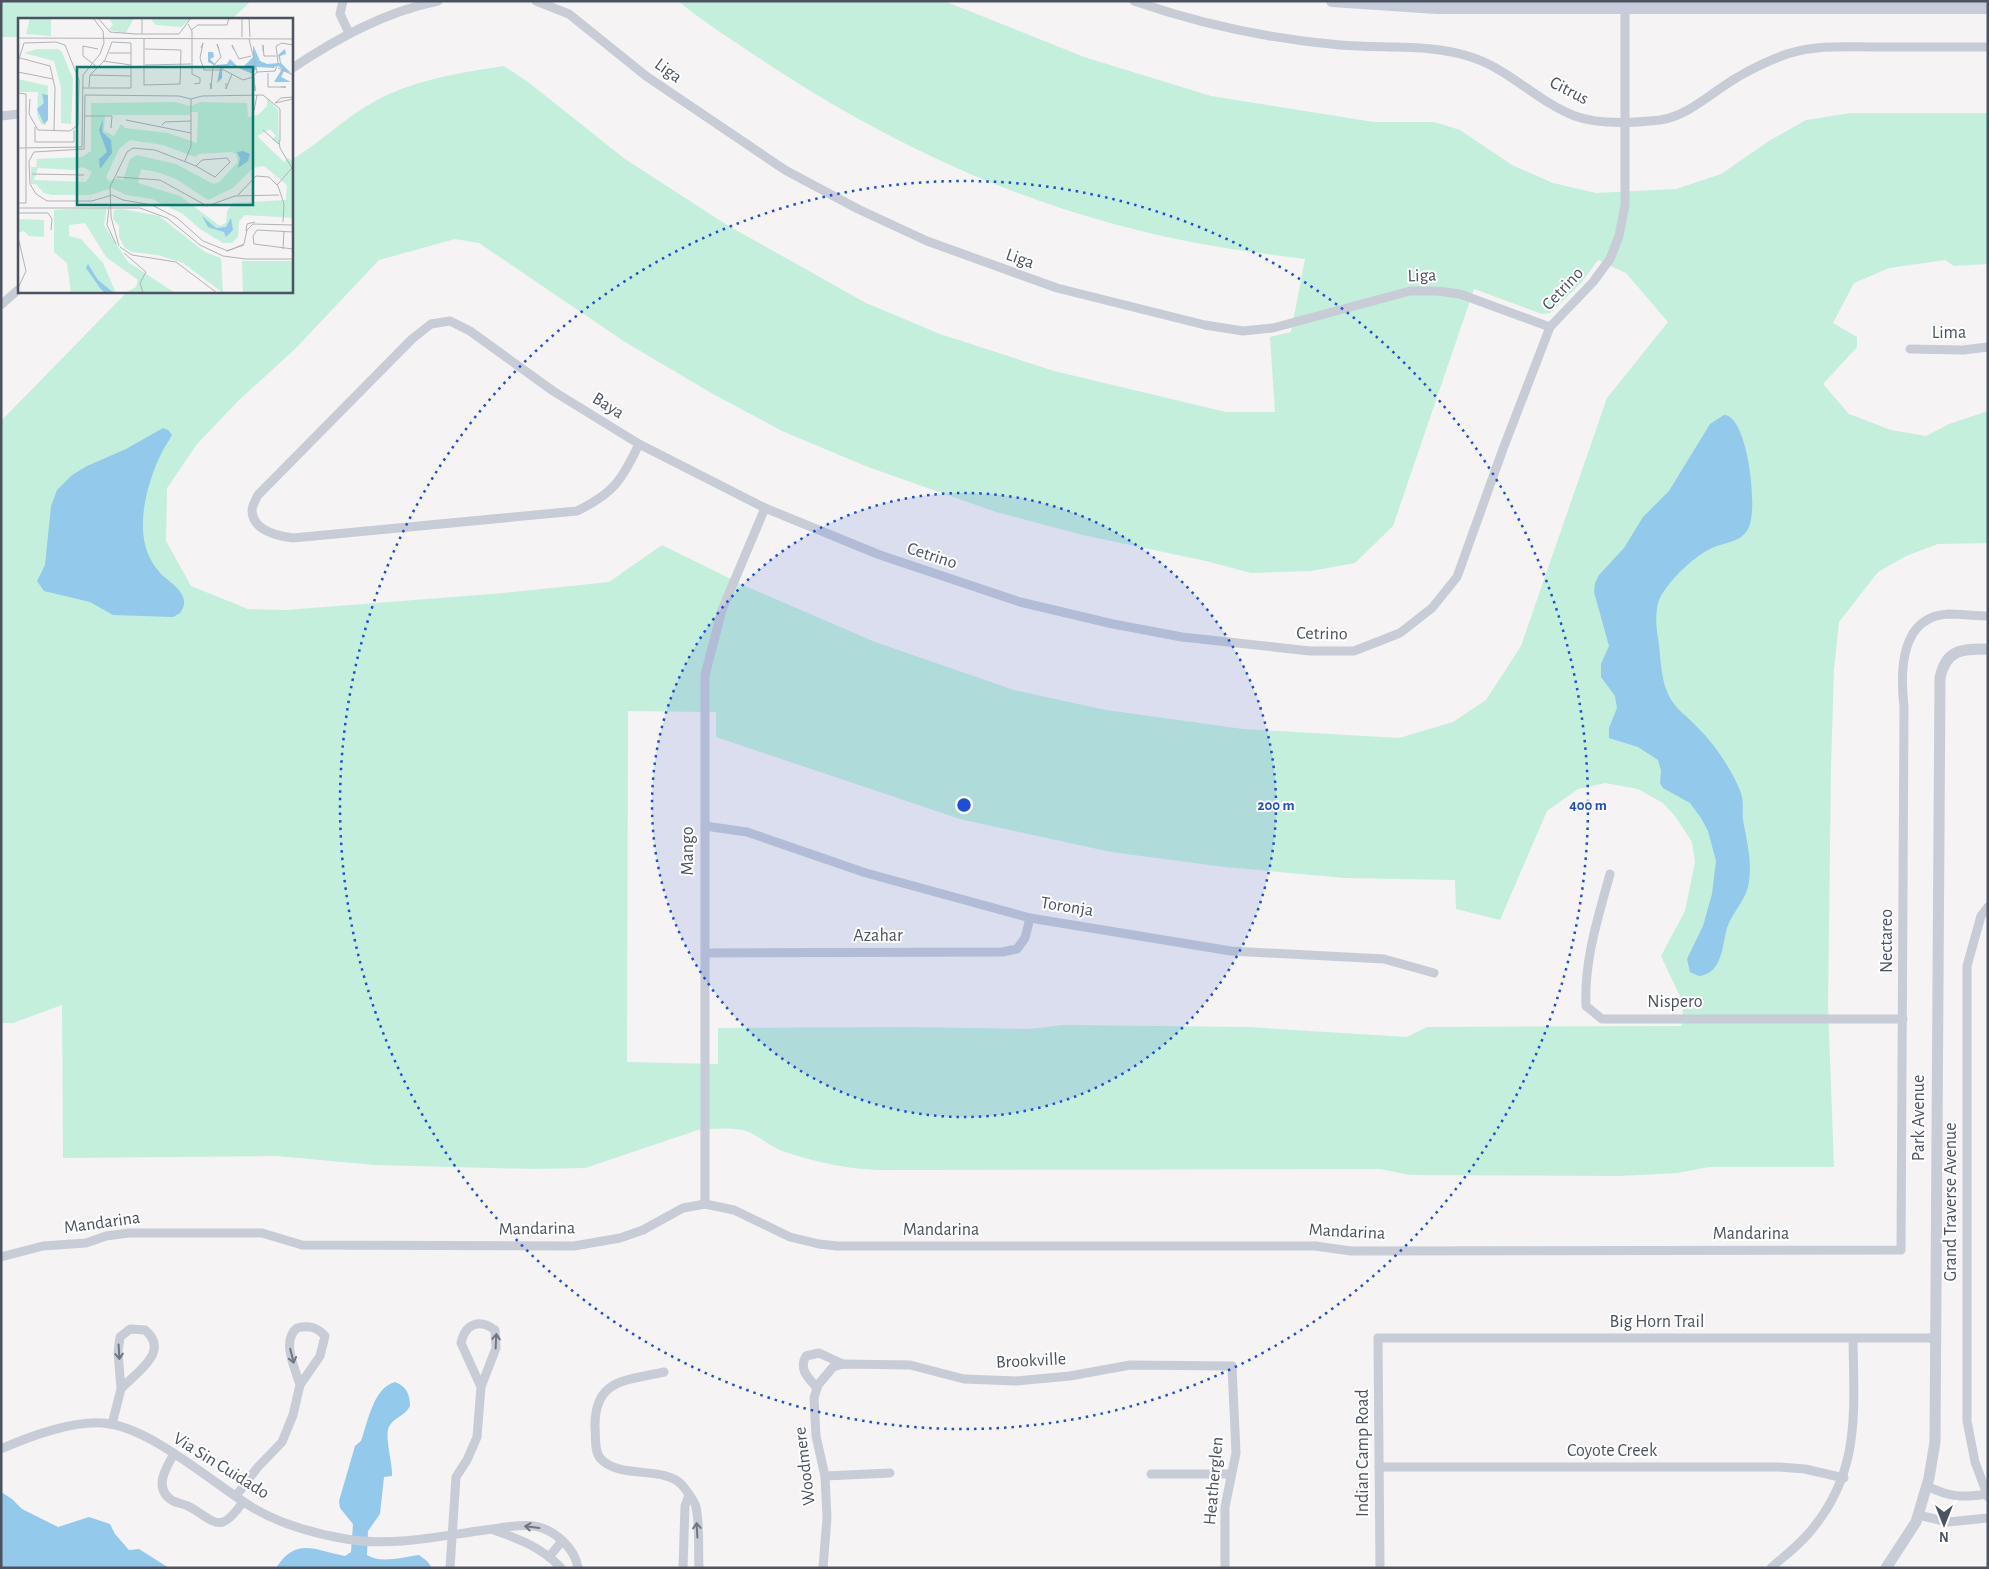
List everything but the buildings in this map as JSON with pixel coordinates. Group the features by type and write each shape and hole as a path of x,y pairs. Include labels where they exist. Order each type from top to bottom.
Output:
{"main road":[{"path":"1332,1 1437,8 1625,5 1988,8"}],"street":[{"path":"343,1 340,14 349,33"},
{"path":"292,68 349,33 403,11 438,1"},
{"name":"Liga","path":"536,1 569,14 646,76 785,170 858,209 926,241 1057,288 1205,325 1243,331 1273,328 1410,291 1437,291 1460,294 1550,327"},
{"name":"Citrus","path":"1134,1 1210,23 1283,38 1342,45 1439,49 1473,58 1501,69 1554,105 1575,116 1597,121 1661,120 1682,113 1736,78 1765,63 1819,46 1988,47"},
{"name":"Cetrino","path":"640,444 765,508 880,556 1020,602 1113,624 1182,637 1292,650 1354,651 1400,634 1432,608 1457,577 1503,449 1550,327 1593,282 1610,259 1619,236 1625,205 1625,5"},
{"path":"1,116 18,114"},
{"path":"1,305 18,290"},
{"name":"Baya","path":"450,321 470,331 553,391 640,444 617,484 600,500 577,511 293,538 273,535 256,521 252,510 258,494 412,339 431,324 450,321"},
{"name":"Lima","path":"1910,349 1963,350 1988,347"},
{"name":"Mango","path":"705,1204 705,675 722,610 765,508"},
{"name":"Nectareo","path":"1901,1250 1904,708 1901,680 1903,655 1912,635 1927,620 1948,614 1988,616"},
{"name":"Park Avenue","path":"1886,1568 1916,1522 1927,1486 1935,1442 1939,694 1942,668 1948,658 1954,653 1966,649 1988,649"},
{"name":"Toronja","path":"705,826 747,832 866,873 1030,918 1231,951 1384,959 1434,973"},
{"name":"Nispero","path":"1610,874 1588,955 1585,990 1586,1006 1602,1019 1903,1019"},
{"name":"Grand Traverse Avenue","path":"1987,1495 1975,1462 1968,1421 1968,966 1982,916 1988,907"},
{"name":"Azahar","path":"705,953 1002,952 1017,949 1025,938 1030,918"},
{"name":"Mandarina","path":"1,1257 43,1246 86,1243 106,1236 129,1233 262,1233 302,1245 574,1246 620,1238 643,1230 683,1208 705,1204 734,1210 790,1237 837,1246 1315,1246 1351,1251 1901,1250"},
{"path":"450,1568 456,1477 467,1460 477,1437 481,1387 496,1348 497,1336 490,1326 477,1323 465,1330 461,1343 481,1387"},
{"path":"174,1454 162,1478 162,1486 167,1497 186,1505 214,1523 226,1521 257,1468 282,1442 293,1415 300,1385 320,1356 325,1343 325,1336 321,1331 308,1326 297,1328 290,1338 289,1345 300,1385"},
{"path":"1,1450 31,1435 63,1428 112,1424 121,1389 118,1352 120,1338 130,1329 145,1330 154,1340 155,1349 153,1357 121,1389"},
{"name":"Big Horn Trail","path":"1378,1338 1936,1338"},
{"name":"Indian Camp Road","path":"1378,1338 1380,1568"},
{"path":"1771,1568 1781,1564 1808,1535 1830,1504 1844,1478 1853,1435 1854,1339"},
{"path":"817,1388 805,1374 802,1367 806,1356 819,1353 843,1364"},
{"name":"Brookville","path":"817,1388 825,1374 833,1367 843,1364 910,1365 964,1379 1016,1381 1070,1376 1130,1365 1232,1366"},
{"name":"Heatherglen","path":"1224,1568 1225,1507 1236,1453 1232,1366"},
{"path":"664,1372 621,1382 604,1392 598,1400 595,1410 596,1447 600,1458 613,1466 671,1478 681,1484 696,1505 699,1568"},
{"name":"Woodmere","path":"817,1388 814,1398 816,1436 825,1476 827,1517 823,1568"},
{"name":"Via Sin Cuidado","path":"112,1424 134,1431 174,1454 240,1499 286,1522 348,1540 369,1542 413,1540 492,1529 535,1526 556,1535 576,1559 578,1568"},
{"name":"Coyote Creek","path":"1379,1467 1779,1467 1805,1469 1844,1478"},
{"path":"825,1476 890,1473"},
{"path":"1151,1474 1231,1474"},
{"path":"1927,1486 1946,1495 1969,1497 1987,1495"},
{"path":"683,1568 685,1506 689,1495"},
{"path":"1918,1515 1948,1522 1988,1518"},
{"name":"Via Sin Cuidado","path":"492,1529 521,1540 549,1557 561,1568"},
{"path":"549,1557 562,1541"}],"green space":[{"path":"1,1 251,1 233,18 18,18 18,37 1,37"},
{"path":"678,1 944,1 1084,57 1211,96 1374,122 1434,122 1460,130 1512,165 1553,183 1596,193 1676,189 1721,174 1769,141 1806,120 1851,113 1988,113 1988,264 1954,266 1945,260 1889,268 1854,283 1833,323 1857,337 1857,347 1823,384 1849,414 1891,430 1926,436 1949,424 1988,411 1988,543 1938,544 1906,556 1878,572 1839,622 1834,669 1831,767 1828,1006 1834,1167 1709,1167 1677,1173 1619,1176 1410,1175 1380,1169 879,1170 843,1167 808,1159 772,1146 745,1131 725,1128 698,1130 585,1168 534,1169 375,1165 276,1156 63,1158 62,1005 13,1023 1,1023 1,421 127,292 292,292 292,159 361,109 387,95 419,83 436,78 504,66 528,82 625,159 727,225 866,303 940,334 1054,371 1226,412 1275,412 1270,337 1291,332 1305,259 1165,237 1045,203 996,185 903,142 857,118 812,92 722,33","holes":["455,239 479,243 625,342 713,394 782,431 868,467 996,512 1083,535 1206,561 1251,573 1311,571 1355,563 1393,526 1474,289 1542,314 1550,313 1581,283 1598,260 1626,273 1668,322 1607,398 1521,646 1486,700 1453,722 1399,738 1243,729 1106,710 1014,690 875,642 745,586 662,545 609,582 504,593 286,610 248,609 191,586 166,541 167,488 197,444 238,401 295,349 379,260","628,711 716,712 716,737 960,819 1111,852 1225,867 1345,878 1455,880 1456,909 1500,920 1547,811 1578,789 1605,783 1638,789 1663,803 1675,816 1692,842 1695,862 1685,911 1661,956 1683,1003 1682,1026 1427,1027 1407,1037 1247,1027 1062,1025 1030,1029 905,1027 718,1028 718,1064 627,1062"]}],"water":[{"path":"1724,415 1732,419 1739,430 1749,465 1752,504 1748,529 1737,540 1705,552 1682,570 1663,593 1659,600 1656,614 1662,673 1668,694 1678,709 1696,725 1724,760 1738,785 1743,803 1743,820 1750,870 1748,887 1727,928 1717,964 1707,974 1699,976 1690,972 1687,959 1703,926 1712,894 1716,861 1708,831 1690,803 1663,788 1660,783 1661,771 1658,760 1638,747 1609,738 1609,728 1617,708 1615,696 1601,677 1601,664 1609,646 1594,592 1595,583 1599,575 1624,548 1643,517 1669,491 1710,424"},
{"path":"163,428 172,435 157,462 149,486 144,511 144,536 150,559 161,574 183,596 183,607 180,613 173,617 113,615 90,602 44,591 37,581 45,565 51,506 57,490 72,475 87,466 126,449"},
{"path":"395,1382 407,1391 410,1406 406,1412 392,1422 388,1429 387,1435 392,1476 384,1477 380,1514 368,1531 367,1555 372,1558 385,1559 419,1555 432,1568 276,1568 291,1552 299,1549 316,1549 345,1556 351,1552 353,1524 340,1508 339,1501 355,1446 361,1441 376,1398 388,1385"},
{"path":"1,1492 22,1509 58,1527 89,1517 110,1524 115,1534 129,1550 139,1549 169,1568 1,1568"}]}
